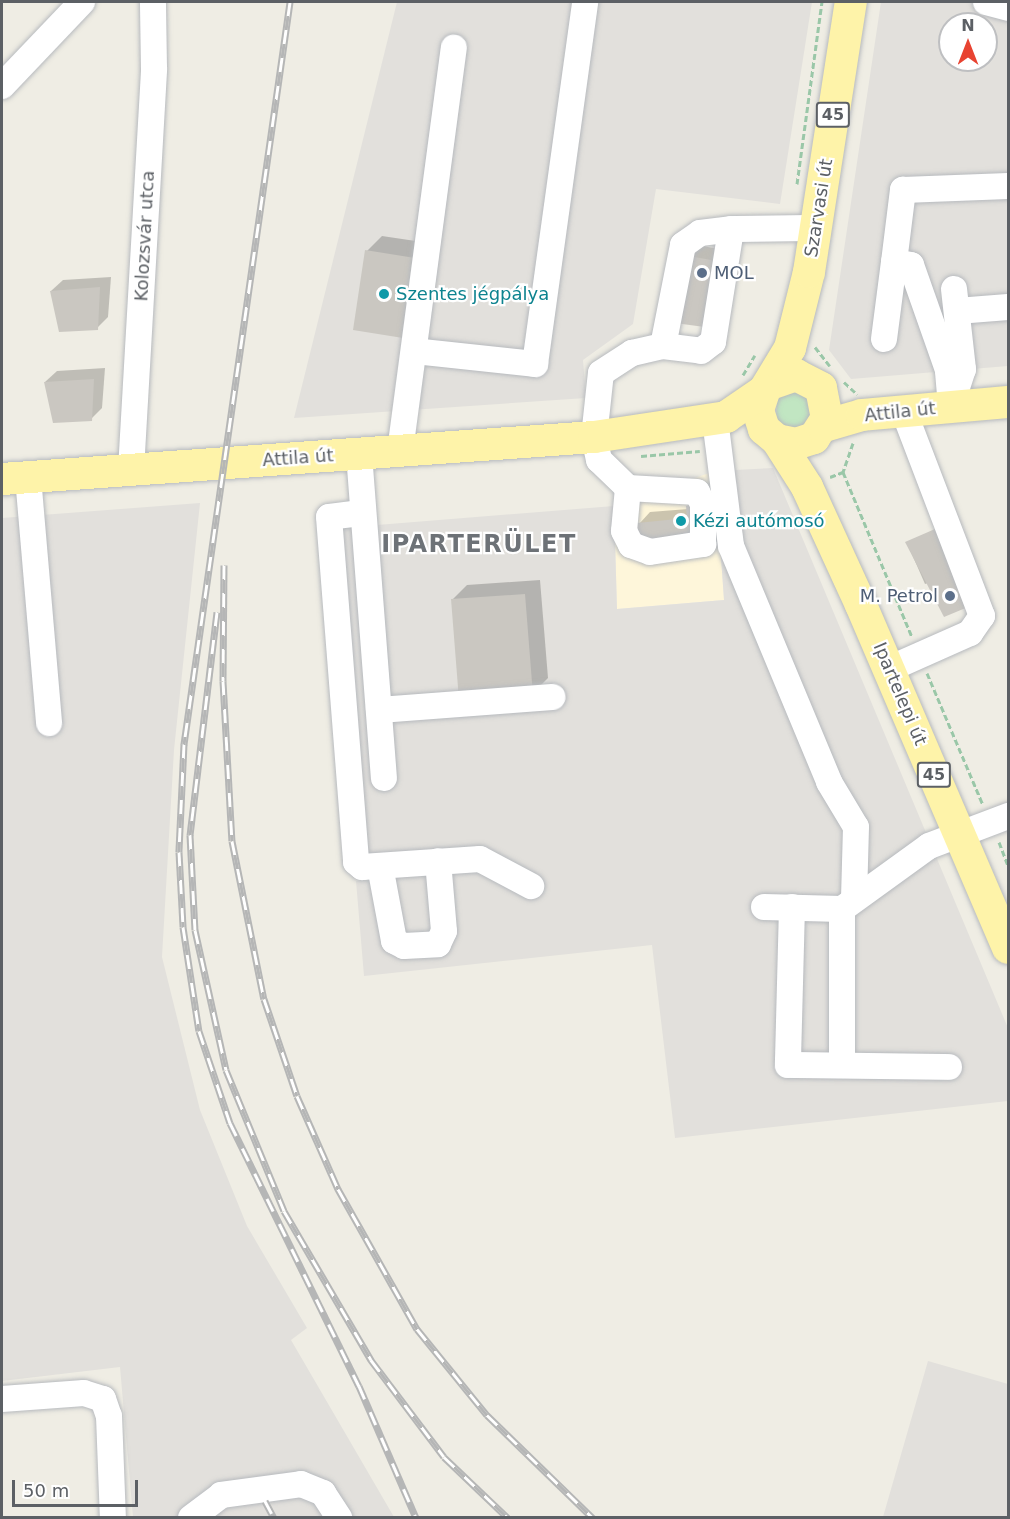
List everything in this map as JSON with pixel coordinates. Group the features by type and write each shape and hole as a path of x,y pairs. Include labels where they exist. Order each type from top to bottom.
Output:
{"main road":[{"name":"Szarvasi út","path":"809,272 851,2"},
{"name":"45","path":"809,272 790,348 767,387 760,420 807,487 861,605"},
{"name":"45","path":"809,272 811,347 823,390 823,428 819,468 861,605"},
{"path":"767,387 796,375 823,390"},
{"name":"Attila út","path":"594,437 726,417 767,387"},
{"name":"Attila út","path":"823,390 860,399 1008,402"},
{"name":"Attila út","path":"823,428 960,402"},
{"path":"774,438 796,444 823,428"},
{"name":"Attila út","path":"14,478 594,437 717,435 774,438"},
{"name":"Ipartelepi út","path":"861,605 1008,948"}],"street":[{"path":"2,86 82,2"},
{"name":"Kolozsvár utca","path":"131,470 154,69 153,2"},
{"path":"414,351 535,364 585,2"},
{"path":"986,2 1008,8"},
{"path":"400,452 454,48"},
{"path":"884,339 903,190 1008,186"},
{"path":"663,346 682,245 700,233 731,229 815,228"},
{"path":"628,488 599,460 594,437 602,373 632,353 663,346 701,351 713,342 731,229"},
{"path":"894,262 912,265 960,402"},
{"path":"960,402 962,377 956,300 1008,307"},
{"path":"889,669 970,633 982,616 904,412"},
{"path":"717,435 731,546 829,782 856,827 848,904 842,1065"},
{"path":"359,454 361,513 384,778"},
{"path":"14,478 49,723"},
{"path":"361,513 329,517 354,857 362,867 480,860 531,886"},
{"path":"379,710 553,697"},
{"path":"764,907 848,904 928,846 1008,816"},
{"path":"380,866 394,941 404,946 438,944 444,931 438,861"},
{"path":"792,907 788,1065 949,1067"},
{"path":"2,1399 84,1393 112,1396 109,1416 113,1518"},
{"path":"191,1518 221,1495 301,1484 323,1493 339,1518"}],"path":[{"path":"796,190 822,2"}],"shaded area":[{"path":"397,2 812,2 780,204 656,189 633,324 583,360 586,398 294,418"},
{"path":"881,2 1008,2 1008,366 851,379 829,350"},
{"path":"773,468 1008,1028 1008,1101 675,1138 652,945 364,976 356,881 368,879 340,528 614,506 617,609 724,600 715,471"},
{"path":"715,471 724,600 617,609 614,506"},
{"path":"200,503 174,750 162,957 200,1110 247,1226 307,1328 291,1340 394,1517 133,1517 120,1367 2,1381 2,518"},
{"path":"928,1361 1008,1384 1008,1517 883,1517"}],"green space":[{"path":"777,392 811,392 810,425 789,430 776,421"}],"building":[{"name":"Szentes jégpálya","path":"365,250 415,258 403,338 353,330"},
{"path":"689,256 722,262 712,328 675,323"},
{"path":"100,287 98,330 59,332 50,291"},
{"path":"94,379 92,421 53,423 44,382"},
{"name":"Kézi autómosó","path":"699,504 702,536 639,540 637,523 687,518 686,506"},
{"path":"942,526 968,607 944,617 905,542"},
{"path":"525,594 533,695 459,700 451,599"}],"railway":[{"path":"290,2 184,744 179,852 183,927 199,1031 230,1123 359,1386 416,1518"},
{"path":"224,565 223,681 232,841 264,999 297,1096 338,1189 417,1329 487,1415 593,1518"},
{"path":"217,612 190,835 195,930 226,1070 284,1211 371,1360 444,1457 508,1518"},
{"path":"265,1501 274,1518"}],"place":[{"name":"MOL","path":"702,273"},
{"name":"Szentes jégpálya","path":"384,294"},
{"name":"Kézi autómosó","path":"681,521"},
{"name":"M. Petrol","path":"950,596"}],"district":[{"name":"IPARTERÜLET","path":"479,545"}]}
